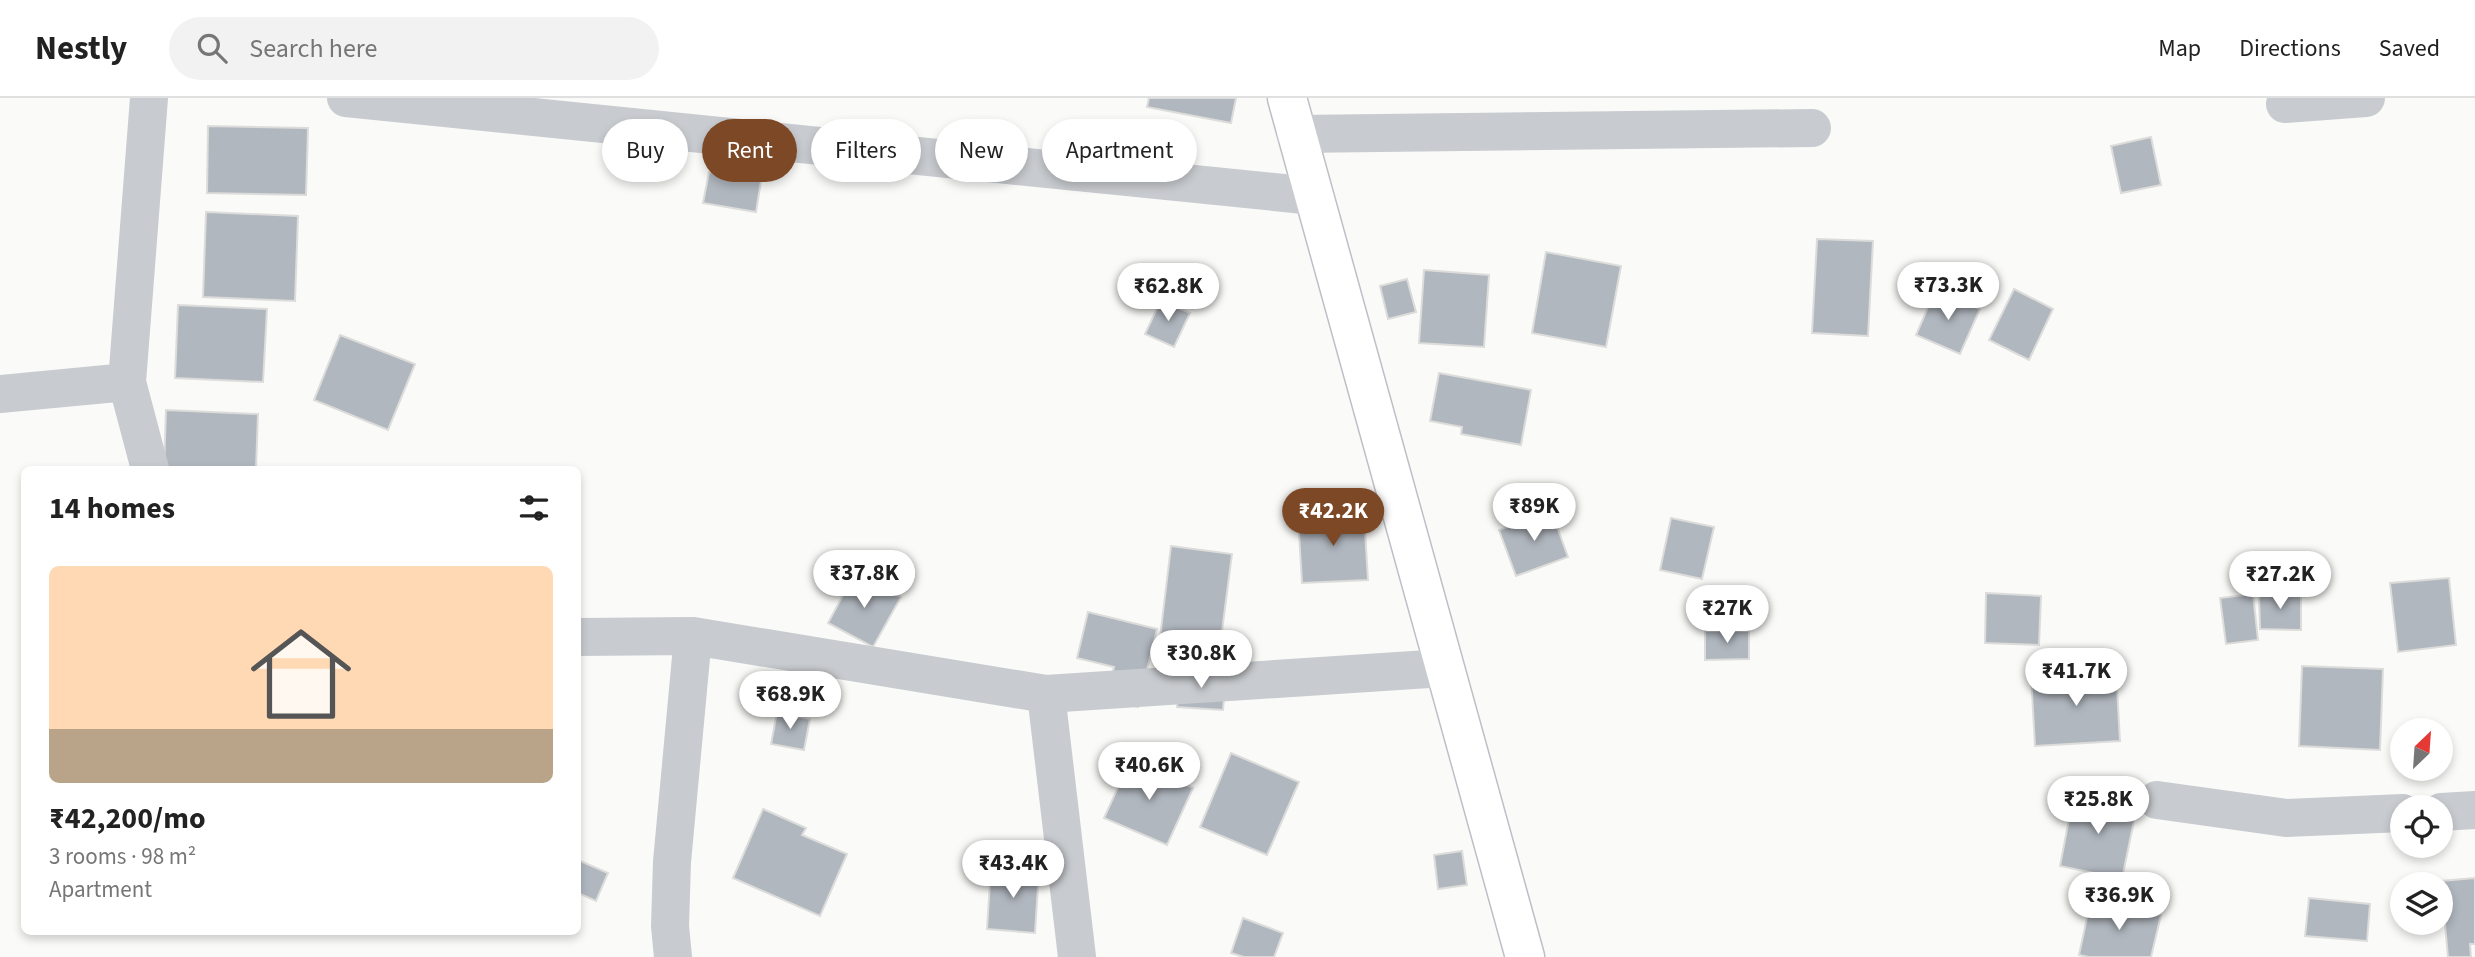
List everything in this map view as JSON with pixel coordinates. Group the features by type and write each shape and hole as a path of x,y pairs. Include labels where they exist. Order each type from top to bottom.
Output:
{"main road":[{"path":"1292,116 1525,957"}],"street":[{"path":"149,98 127,382 149,466"},
{"path":"346,98 403,101 1314,196"},
{"path":"2285,104 2366,98"},
{"path":"1292,116 1812,128"},
{"path":"0,394 127,382"},
{"path":"581,637 693,636 1046,694 1444,668"},
{"path":"673,957 670,926 672,862 693,636"},
{"path":"1046,694 1077,957"},
{"path":"2157,800 2286,818 2390,814"},
{"path":"2453,811 2475,810"}],"building":[{"path":"1149,98 1236,98 1231,123 1147,107"},
{"path":"208,126 308,128 306,195 207,193"},
{"path":"2151,137 2161,185 2121,193 2111,146"},
{"path":"707,182 761,182 756,212 703,203"},
{"path":"206,212 298,216 295,301 203,297"},
{"path":"1817,239 1873,241 1868,336 1812,333"},
{"path":"1546,252 1621,266 1606,347 1532,333"},
{"path":"1424,270 1489,275 1484,347 1419,343"},
{"path":"1407,279 1416,312 1388,319 1380,286"},
{"path":"1936,289 1980,309 1960,354 1916,335"},
{"path":"2014,289 2053,309 2029,360 1989,340"},
{"path":"1161,300 1190,313 1174,347 1145,334"},
{"path":"178,305 267,309 263,382 175,378"},
{"path":"340,335 415,364 388,430 314,400"},
{"path":"1439,373 1531,390 1521,445 1461,434 1462,427 1430,421"},
{"path":"166,410 258,414 256,466 164,466"},
{"path":"1551,510 1568,557 1516,576 1499,530"},
{"path":"1364,514 1368,580 1302,583 1298,517"},
{"path":"1671,518 1714,527 1702,579 1660,570"},
{"path":"1171,546 1232,554 1217,670 1157,663"},
{"path":"855,573 901,597 873,647 828,623"},
{"path":"2449,578 2456,645 2398,652 2390,583"},
{"path":"2259,592 2301,592 2301,630 2260,629"},
{"path":"1986,593 2041,596 2039,645 1985,643"},
{"path":"2253,594 2258,640 2226,644 2220,598"},
{"path":"1088,612 1157,629 1138,707 1106,699 1114,667 1077,658"},
{"path":"1705,631 1749,631 1749,659 1705,660"},
{"path":"2302,666 2383,669 2380,750 2299,746"},
{"path":"2116,670 2120,741 2035,746 2031,675"},
{"path":"1179,671 1226,674 1223,710 1177,707"},
{"path":"777,712 810,719 804,750 771,744"},
{"path":"1231,753 1299,782 1267,855 1200,827"},
{"path":"1131,759 1193,788 1167,845 1104,818"},
{"path":"2074,793 2137,806 2122,879 2060,866"},
{"path":"763,809 806,828 802,835 847,854 820,916 733,878"},
{"path":"1462,851 1467,885 1438,889 1434,855"},
{"path":"581,861 608,873 596,901 581,894"},
{"path":"991,867 1039,871 1035,933 987,929"},
{"path":"2475,878 2475,944 2470,944 2471,957 2448,957 2446,935 2453,935 2453,880"},
{"path":"2309,898 2370,904 2367,941 2305,936"},
{"path":"2091,899 2161,915 2151,957 2079,955"},
{"path":"1243,918 1283,933 1274,957 1244,957 1231,953"}]}
